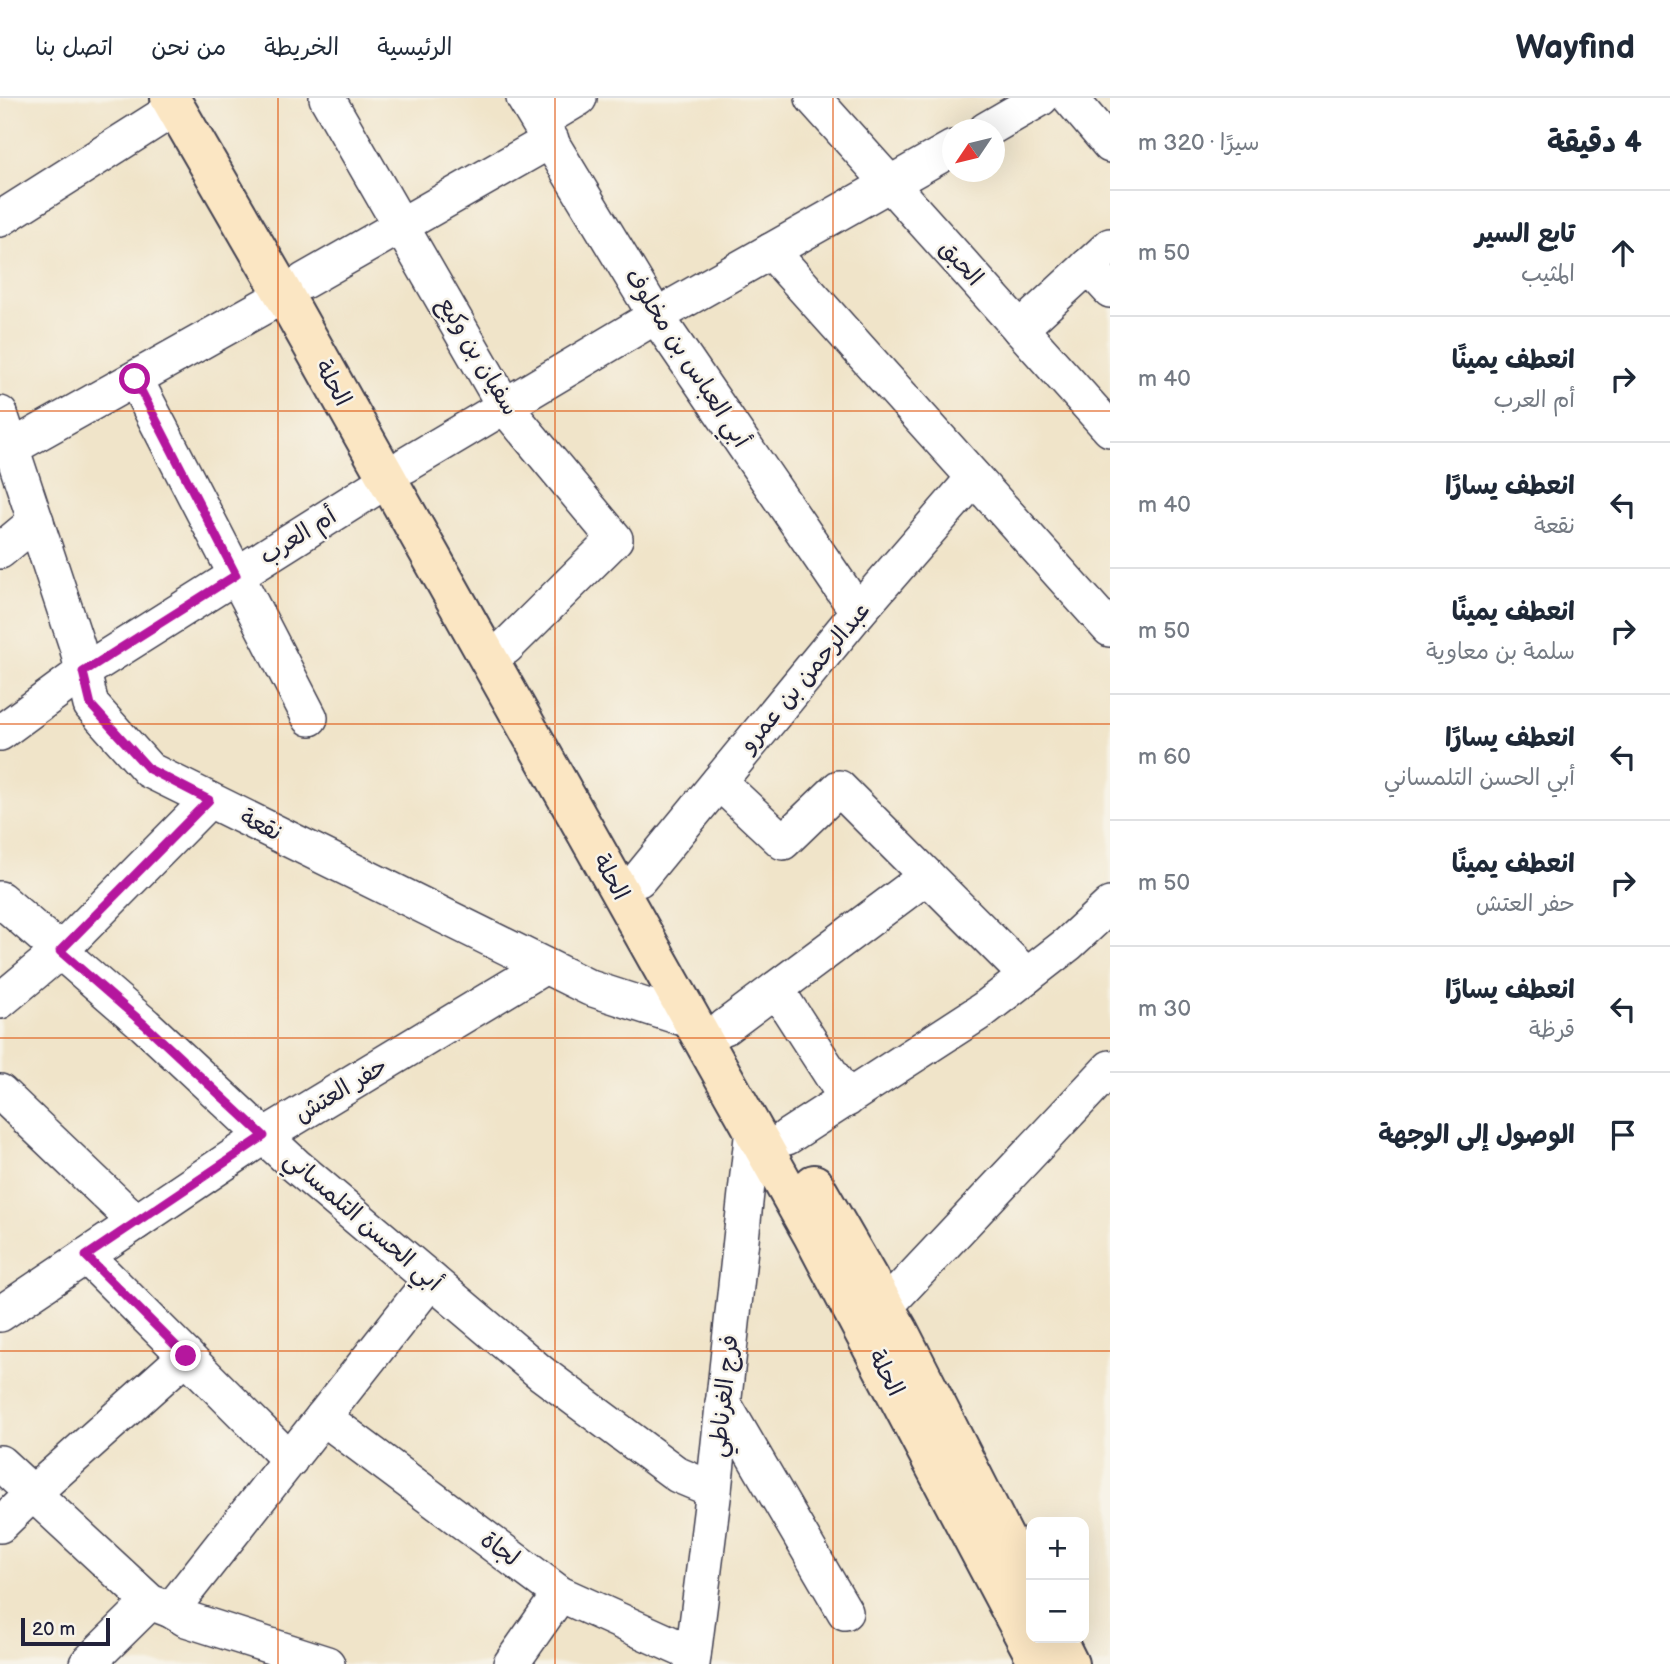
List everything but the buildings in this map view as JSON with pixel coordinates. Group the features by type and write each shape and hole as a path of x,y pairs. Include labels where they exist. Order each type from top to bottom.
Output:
{"main road":[{"name":"الحلة","path":"182,101 294,288 770,1133 899,1331 1026,1580"},
{"name":"الحلة","path":"397,473 506,647 639,879 708,1024"},
{"name":"الحلة","path":"770,1133 812,1234 1046,1658"}],"street":[{"name":"سفيان بن وكيع","path":"327,98 505,407 615,539 506,647"},
{"path":"11,448 401,225 538,120 579,98"},
{"name":"الحبق","path":"813,98 1110,429"},
{"path":"994,116 1041,98"},
{"path":"1070,98 1110,145"},
{"path":"0,219 182,101"},
{"name":"أبي العباس بن مخلوف","path":"538,120 656,316 858,612"},
{"name":"أم العرب","path":"0,733 83,672 397,473 656,316 942,154"},
{"path":"771,251 1110,629"},
{"path":"1020,329 1103,267"},
{"path":"135,379 310,718"},
{"name":"نقعة","path":"0,414 77,646 91,705 149,769 590,988 708,1024"},
{"name":"عبدالرحمن بن عمرو","path":"639,879 858,612 974,478"},
{"path":"0,551 36,521"},
{"path":"719,782 783,842 839,788 1027,976"},
{"path":"0,1001 60,951 209,800"},
{"path":"708,1024 776,989 927,876"},
{"name":"أبي الحسن التلمساني","path":"0,898 145,1025 295,1164 541,1373 678,1475 713,1490"},
{"path":"770,1133 847,1098 983,1010 1068,944 1110,905"},
{"name":"حفر العتش","path":"3,1306 86,1256 264,1136 545,966"},
{"path":"776,989 847,1098"},
{"path":"885,1307 1110,1069"},
{"path":"0,1092 136,1222"},
{"name":"فرج الغرناطي","path":"692,1659 723,1403 770,1133"},
{"path":"86,1256 289,1460"},
{"path":"87,1664 160,1606 289,1460 431,1280"},
{"path":"0,1525 186,1356"},
{"path":"723,1403 845,1612"},
{"name":"لجاة","path":"323,1417 560,1594 692,1659"},
{"path":"0,1463 160,1606 186,1619 327,1664"},
{"path":"511,1664 560,1594"}],"route":[{"path":"135,379 236,575 83,672 91,705 149,769 209,800 60,951 145,1025 264,1136 86,1256 186,1356"}]}
